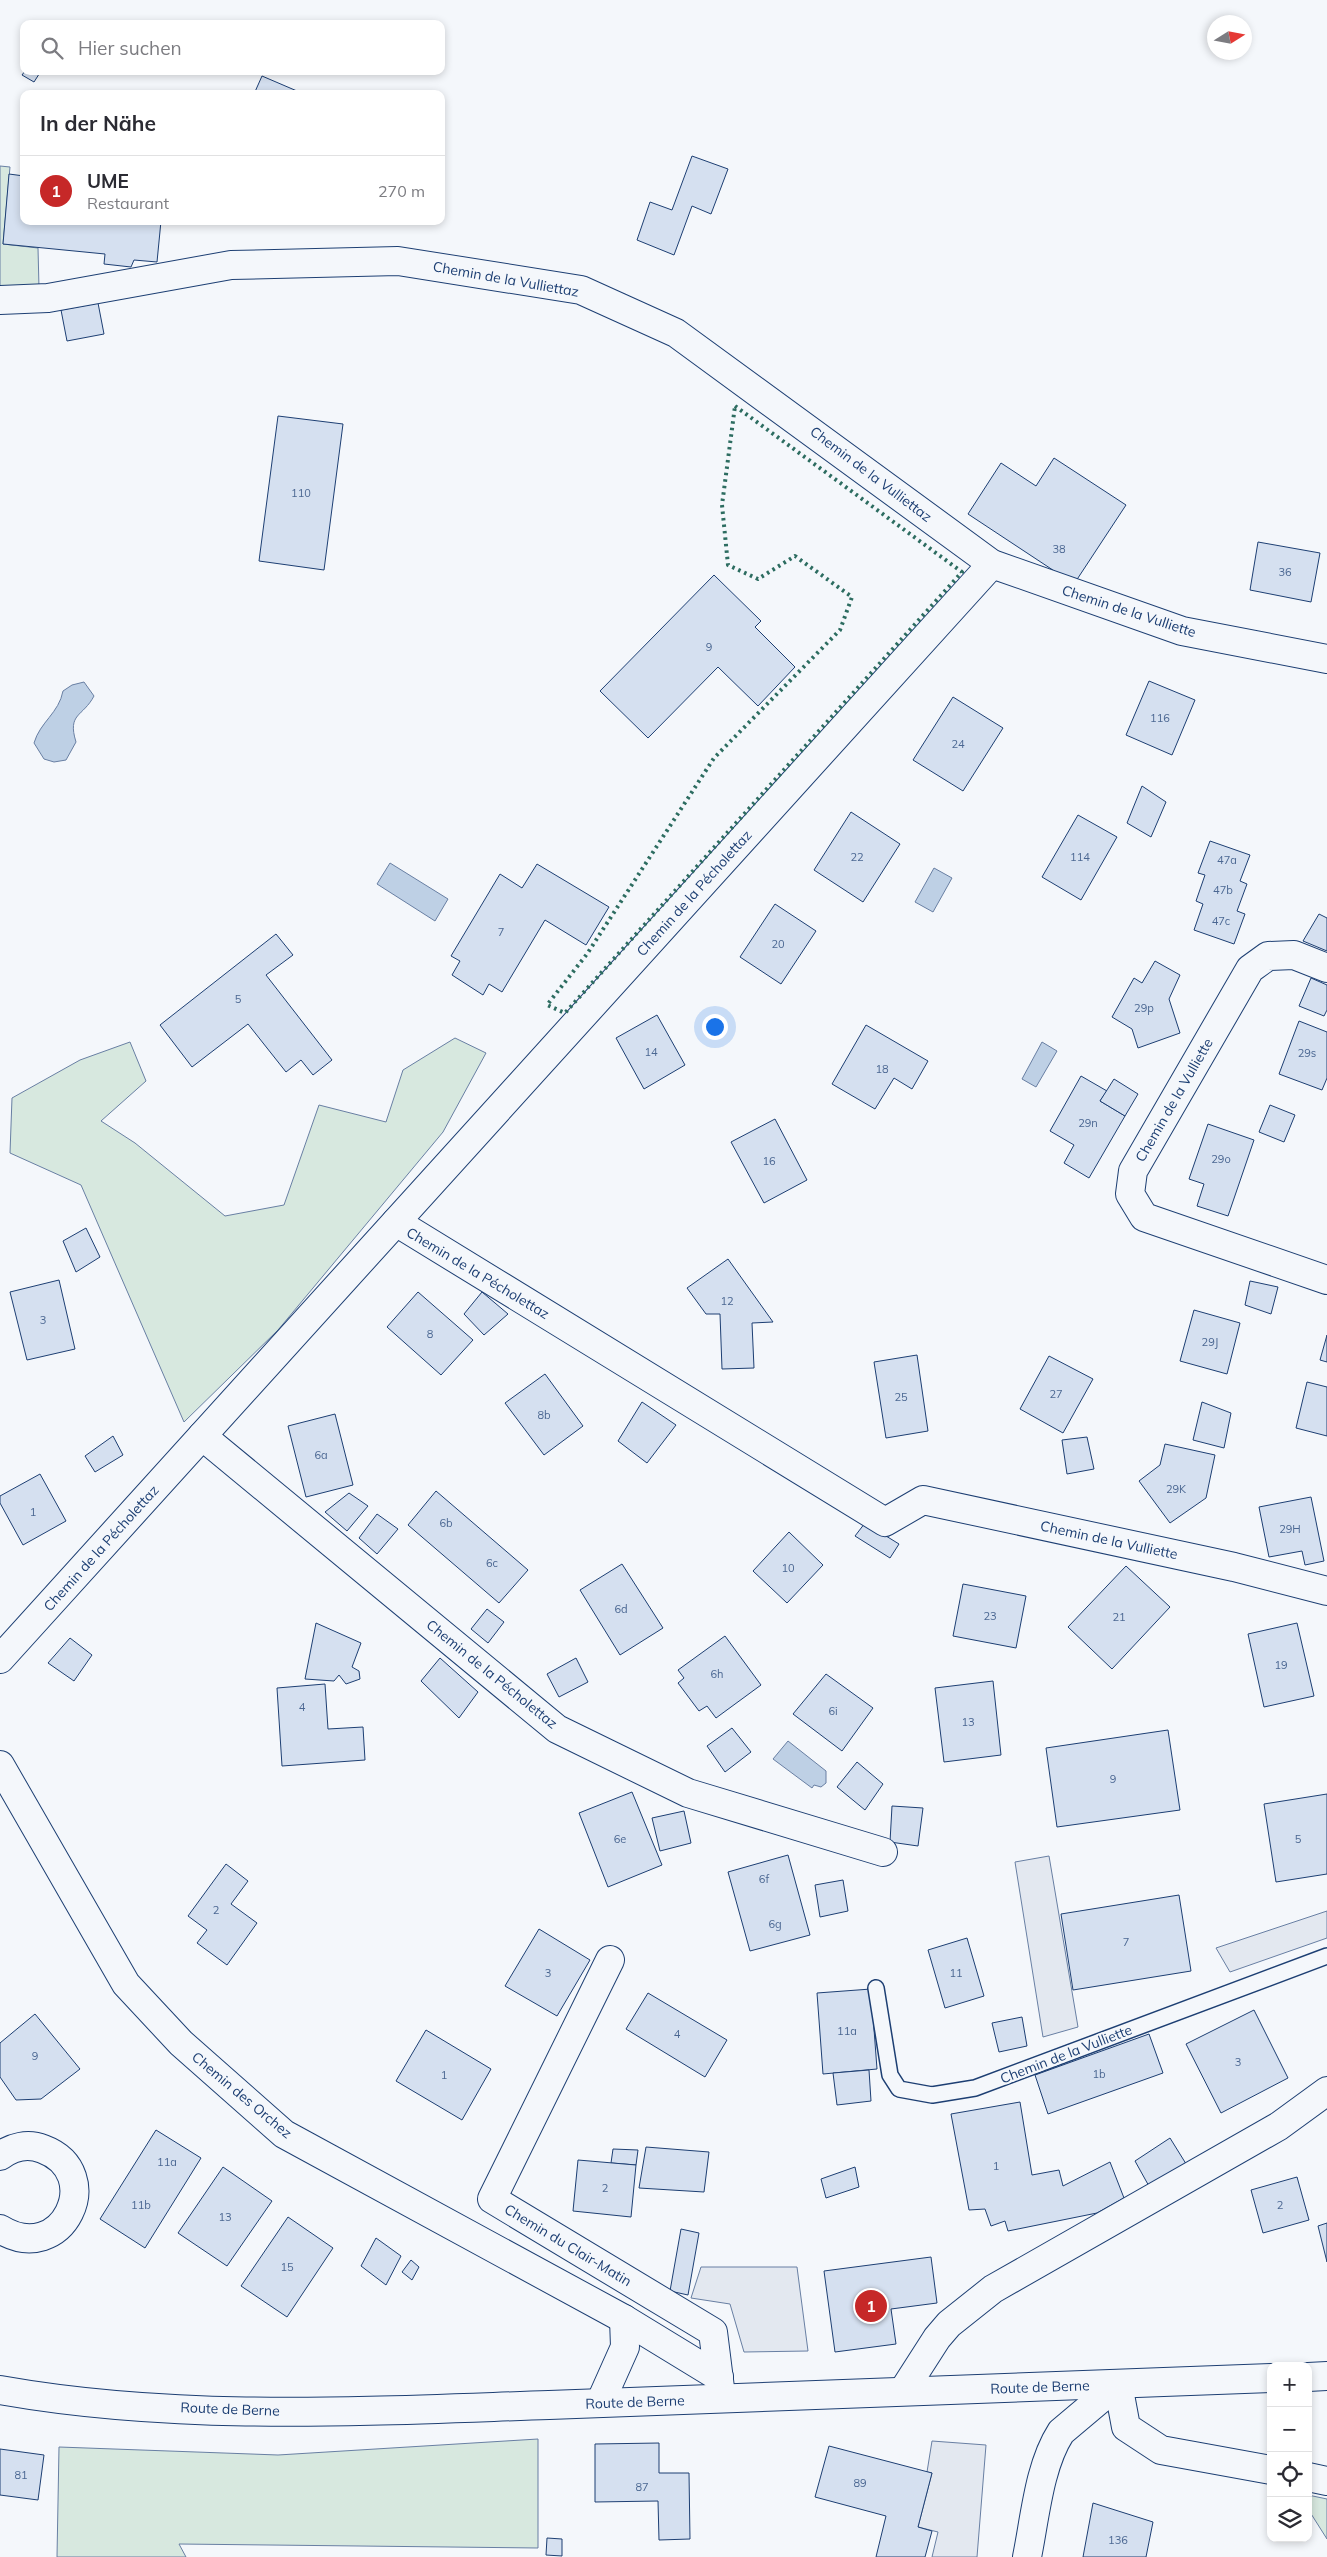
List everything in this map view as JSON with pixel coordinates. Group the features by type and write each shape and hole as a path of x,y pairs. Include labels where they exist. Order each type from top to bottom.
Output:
{"street":[{"name":"Chemin de la Vulliettaz","path":"0,300 48,298 232,265 398,261 581,290 676,333 992,564"},
{"name":"Chemin de la Vulliette","path":"992,564 1182,631 1327,659"},
{"name":"Chemin de la Pécholettaz","path":"0,1659 992,564"},
{"name":"Chemin de la Vulliette","path":"1327,968 1294,955 1268,956 1250,969 1133,1171 1130,1194 1144,1217 1327,1280"},
{"name":"Chemin de la Pécholettaz","path":"396,1222 885,1522 893,1518"},
{"name":"Chemin de la Pécholettaz","path":"202,1436 557,1729 688,1793 884,1852"},
{"name":"Chemin de la Vulliette","path":"893,1518 924,1500 1234,1567 1327,1592"},
{"name":"Chemin des Orchez","path":"0,1765 126,1984 181,2043 284,2134 624,2319 720,2388"},
{"name":"Chemin du Clair-Matin","path":"610,1960 492,2199 713,2332 720,2388"},
{"path":"903,2392 937,2338 949,2324 993,2289 1279,2126 1327,2091"},
{"path":"0,2156 21,2146 37,2147 52,2152 64,2162 72,2176 75,2192 72,2208 64,2222 54,2232 26,2239 11,2236 0,2229"},
{"path":"600,2403 625,2347 624,2319"},
{"path":"1312,2377 1327,2376"},
{"name":"Route de Berne","path":"0,2390 83,2401 237,2410 384,2410 600,2403 720,2388 903,2392 1267,2378"},
{"path":"1026,2557 1047,2462 1054,2443 1061,2432 1118,2384 1126,2427 1161,2450 1267,2469"},
{"path":"1312,2478 1327,2481"}],"lane":[{"name":"Chemin de la Vulliette","path":"876,1988 890,2075 898,2089 932,2095 975,2088 1327,1956"}],"shaded area":[{"path":"0,166 10,167 3,244 38,248 39,288 0,291"},
{"path":"455,1038 486,1053 443,1132 278,1330 184,1422 81,1185 10,1153 12,1098 80,1060 130,1042 146,1081 101,1121 135,1143 225,1216 284,1205 319,1105 386,1122 403,1070"},
{"path":"1049,1856 1078,2027 1043,2037 1015,1862"},
{"path":"1327,1911 1327,1938 1230,1972 1216,1948"},
{"path":"701,2267 797,2267 808,2351 744,2352 730,2304 691,2298"},
{"path":"538,2439 538,2548 179,2544 186,2557 57,2557 59,2447 278,2455"},
{"path":"932,2441 986,2445 977,2557 932,2557 938,2532 918,2527 932,2473 927,2472"},
{"path":"1312,2496 1327,2499 1327,2539 1312,2515"}],"water":[{"path":"84,682 94,696 75,720 73,726 76,742 66,760 54,762 44,759 34,743 40,729 58,705 63,691 72,685"},
{"path":"390,863 448,899 435,921 377,884"},
{"path":"934,868 952,878 933,912 915,902"},
{"path":"1042,1042 1057,1051 1036,1087 1022,1079"},
{"path":"788,1741 826,1771 826,1783 821,1787 814,1785 812,1788 773,1759"}],"building":[{"path":"22,75 38,75 34,82"},
{"path":"262,76 295,90 256,90"},
{"path":"692,156 728,169 711,214 692,206 674,255 637,240 650,202 672,210"},
{"path":"9,174 20,175 20,225 161,225 157,262 134,260 131,267 104,264 105,254 3,244"},
{"path":"98,303 104,334 67,341 61,310"},
{"path":"278,416 343,424 324,570 259,561"},
{"path":"1054,458 1126,505 1074,584 968,514 1001,463 1036,486"},
{"path":"1258,542 1320,553 1311,602 1250,590"},
{"path":"714,575 761,621 755,627 795,667 758,706 718,667 648,738 600,691"},
{"path":"1149,681 1195,700 1172,755 1126,735"},
{"path":"953,697 1003,728 963,791 913,760"},
{"path":"1142,786 1166,802 1151,837 1127,823"},
{"path":"851,812 900,844 863,902 814,870"},
{"path":"1078,815 1117,837 1081,900 1042,877"},
{"path":"1210,841 1250,855 1240,881 1247,884 1237,911 1245,914 1234,944 1194,930 1203,904 1196,901 1205,875 1198,873"},
{"path":"537,864 609,907 586,945 545,920 502,992 489,984 483,995 452,975 460,961 451,956 500,874 522,888"},
{"path":"775,904 816,931 781,984 740,957"},
{"path":"1319,914 1327,918 1327,951 1303,941"},
{"path":"276,934 293,955 266,975 332,1060 313,1075 301,1060 286,1072 248,1024 192,1067 160,1025"},
{"path":"1155,961 1180,975 1169,999 1180,1033 1138,1048 1132,1029 1112,1017 1134,978 1142,983"},
{"path":"1311,978 1327,985 1327,1010 1324,1016 1299,1006"},
{"path":"657,1015 685,1065 644,1089 616,1038"},
{"path":"1299,1021 1327,1032 1327,1078 1322,1090 1279,1074"},
{"path":"866,1025 928,1061 912,1089 894,1078 875,1109 832,1084"},
{"path":"1081,1076 1107,1091 1100,1101 1125,1116 1089,1178 1064,1163 1074,1145 1050,1131"},
{"path":"1114,1079 1138,1094 1125,1116 1100,1101"},
{"path":"1270,1105 1295,1115 1284,1142 1259,1132"},
{"path":"775,1119 807,1180 764,1203 731,1142"},
{"path":"1208,1124 1254,1140 1228,1216 1197,1206 1204,1184 1189,1179"},
{"path":"86,1228 100,1257 76,1272 63,1241"},
{"path":"728,1259 773,1322 752,1323 754,1368 722,1369 720,1314 706,1314 687,1288"},
{"path":"59,1280 75,1349 27,1360 10,1292"},
{"path":"1250,1281 1278,1287 1271,1314 1245,1305"},
{"path":"418,1292 473,1340 441,1375 387,1327"},
{"path":"482,1292 508,1314 484,1335 464,1314"},
{"path":"1194,1310 1240,1323 1227,1374 1180,1361"},
{"path":"1327,1335 1327,1362 1320,1360"},
{"path":"917,1355 928,1431 886,1438 874,1362"},
{"path":"1049,1356 1093,1379 1063,1433 1020,1409"},
{"path":"545,1374 583,1426 544,1455 505,1403"},
{"path":"1307,1382 1327,1387 1327,1436 1296,1428"},
{"path":"642,1402 676,1425 647,1463 618,1441"},
{"path":"1202,1402 1231,1413 1224,1448 1193,1440"},
{"path":"335,1414 353,1485 306,1497 288,1426"},
{"path":"113,1436 123,1455 95,1472 85,1456"},
{"path":"1087,1437 1094,1469 1067,1474 1062,1440"},
{"path":"1165,1444 1215,1455 1206,1498 1170,1523 1139,1481 1160,1465"},
{"path":"40,1474 66,1521 23,1545 0,1503 0,1496"},
{"path":"436,1491 528,1570 499,1603 408,1525"},
{"path":"349,1493 368,1506 347,1531 325,1512"},
{"path":"1311,1497 1324,1561 1305,1565 1302,1551 1269,1557 1259,1507"},
{"path":"377,1514 398,1529 377,1554 359,1538"},
{"path":"865,1523 899,1544 890,1558 855,1536"},
{"path":"789,1532 823,1565 787,1603 753,1571"},
{"path":"622,1564 663,1628 620,1655 580,1590"},
{"path":"1126,1566 1170,1607 1112,1669 1068,1627"},
{"path":"963,1584 1026,1596 1016,1648 953,1636"},
{"path":"487,1609 504,1622 488,1643 471,1629"},
{"path":"316,1623 361,1643 352,1667 359,1671 360,1679 346,1684 339,1675 334,1681 305,1679"},
{"path":"1297,1623 1314,1696 1264,1707 1248,1634"},
{"path":"725,1636 761,1685 716,1718 707,1706 699,1711 678,1683 684,1678 678,1670"},
{"path":"70,1638 92,1655 74,1681 48,1663"},
{"path":"440,1658 478,1692 459,1718 421,1681"},
{"path":"576,1658 588,1682 559,1697 547,1674"},
{"path":"826,1674 873,1708 842,1751 793,1714"},
{"path":"993,1681 1001,1755 944,1762 935,1688"},
{"path":"325,1684 328,1729 363,1727 365,1760 282,1766 277,1688"},
{"path":"732,1728 751,1752 725,1772 707,1746"},
{"path":"1168,1730 1180,1810 1057,1827 1046,1748"},
{"path":"857,1762 883,1784 865,1810 837,1787"},
{"path":"632,1792 662,1865 608,1887 579,1813"},
{"path":"1327,1794 1327,1874 1276,1882 1264,1804"},
{"path":"892,1806 923,1808 918,1846 890,1842"},
{"path":"684,1811 691,1843 660,1851 652,1818"},
{"path":"788,1855 810,1935 750,1951 728,1872"},
{"path":"226,1864 248,1881 231,1904 257,1923 227,1965 197,1943 207,1930 188,1916"},
{"path":"843,1880 848,1911 820,1917 815,1885"},
{"path":"1179,1895 1191,1971 1073,1990 1061,1914"},
{"path":"539,1929 590,1960 557,2016 505,1986"},
{"path":"967,1938 984,1996 945,2008 928,1950"},
{"path":"871,1989 877,2069 823,2074 817,1993"},
{"path":"648,1993 727,2040 705,2077 626,2029"},
{"path":"1254,2010 1288,2078 1221,2113 1186,2044"},
{"path":"35,2014 80,2069 41,2099 16,2100 0,2077 0,2043"},
{"path":"1022,2017 1027,2046 999,2052 992,2023"},
{"path":"426,2030 491,2069 462,2120 396,2081"},
{"path":"1149,2034 1163,2073 1048,2114 1035,2075"},
{"path":"869,2070 871,2101 837,2105 833,2073"},
{"path":"1020,2102 1032,2175 1059,2170 1063,2186 1110,2162 1124,2198 1097,2213 1008,2231 1005,2221 991,2226 985,2209 969,2210 951,2114"},
{"path":"156,2130 201,2158 145,2248 100,2219"},
{"path":"1170,2138 1188,2167 1150,2188 1135,2161"},
{"path":"646,2147 709,2152 704,2192 639,2188"},
{"path":"613,2149 638,2150 636,2165 611,2163"},
{"path":"578,2160 636,2165 631,2217 573,2211"},
{"path":"223,2167 272,2201 227,2266 178,2233"},
{"path":"855,2167 859,2187 826,2198 821,2179"},
{"path":"1297,2177 1309,2220 1263,2233 1251,2190"},
{"path":"288,2217 333,2248 287,2317 241,2286"},
{"path":"1327,2223 1327,2262 1318,2226"},
{"path":"681,2229 699,2233 688,2295 670,2291"},
{"path":"376,2238 401,2256 386,2285 361,2266"},
{"path":"931,2257 937,2303 891,2309 896,2344 835,2352 824,2271"},
{"path":"411,2260 419,2267 412,2280 402,2272"},
{"path":"659,2443 659,2473 689,2473 690,2539 659,2540 658,2501 595,2502 595,2444"},
{"path":"829,2446 932,2473 918,2527 932,2531 925,2557 876,2557 886,2516 815,2497"},
{"path":"0,2449 44,2455 38,2500 0,2495"},
{"path":"1093,2503 1153,2522 1146,2557 1083,2557"},
{"path":"547,2538 562,2539 562,2556 546,2555"}],"hedge":[{"path":"735,406 962,572 565,1013 547,1005 587,954 714,758 840,630 852,597 795,556 758,579 728,565 722,505 735,406"}],"place":[{"name":"UME","path":"871,2306"}]}
